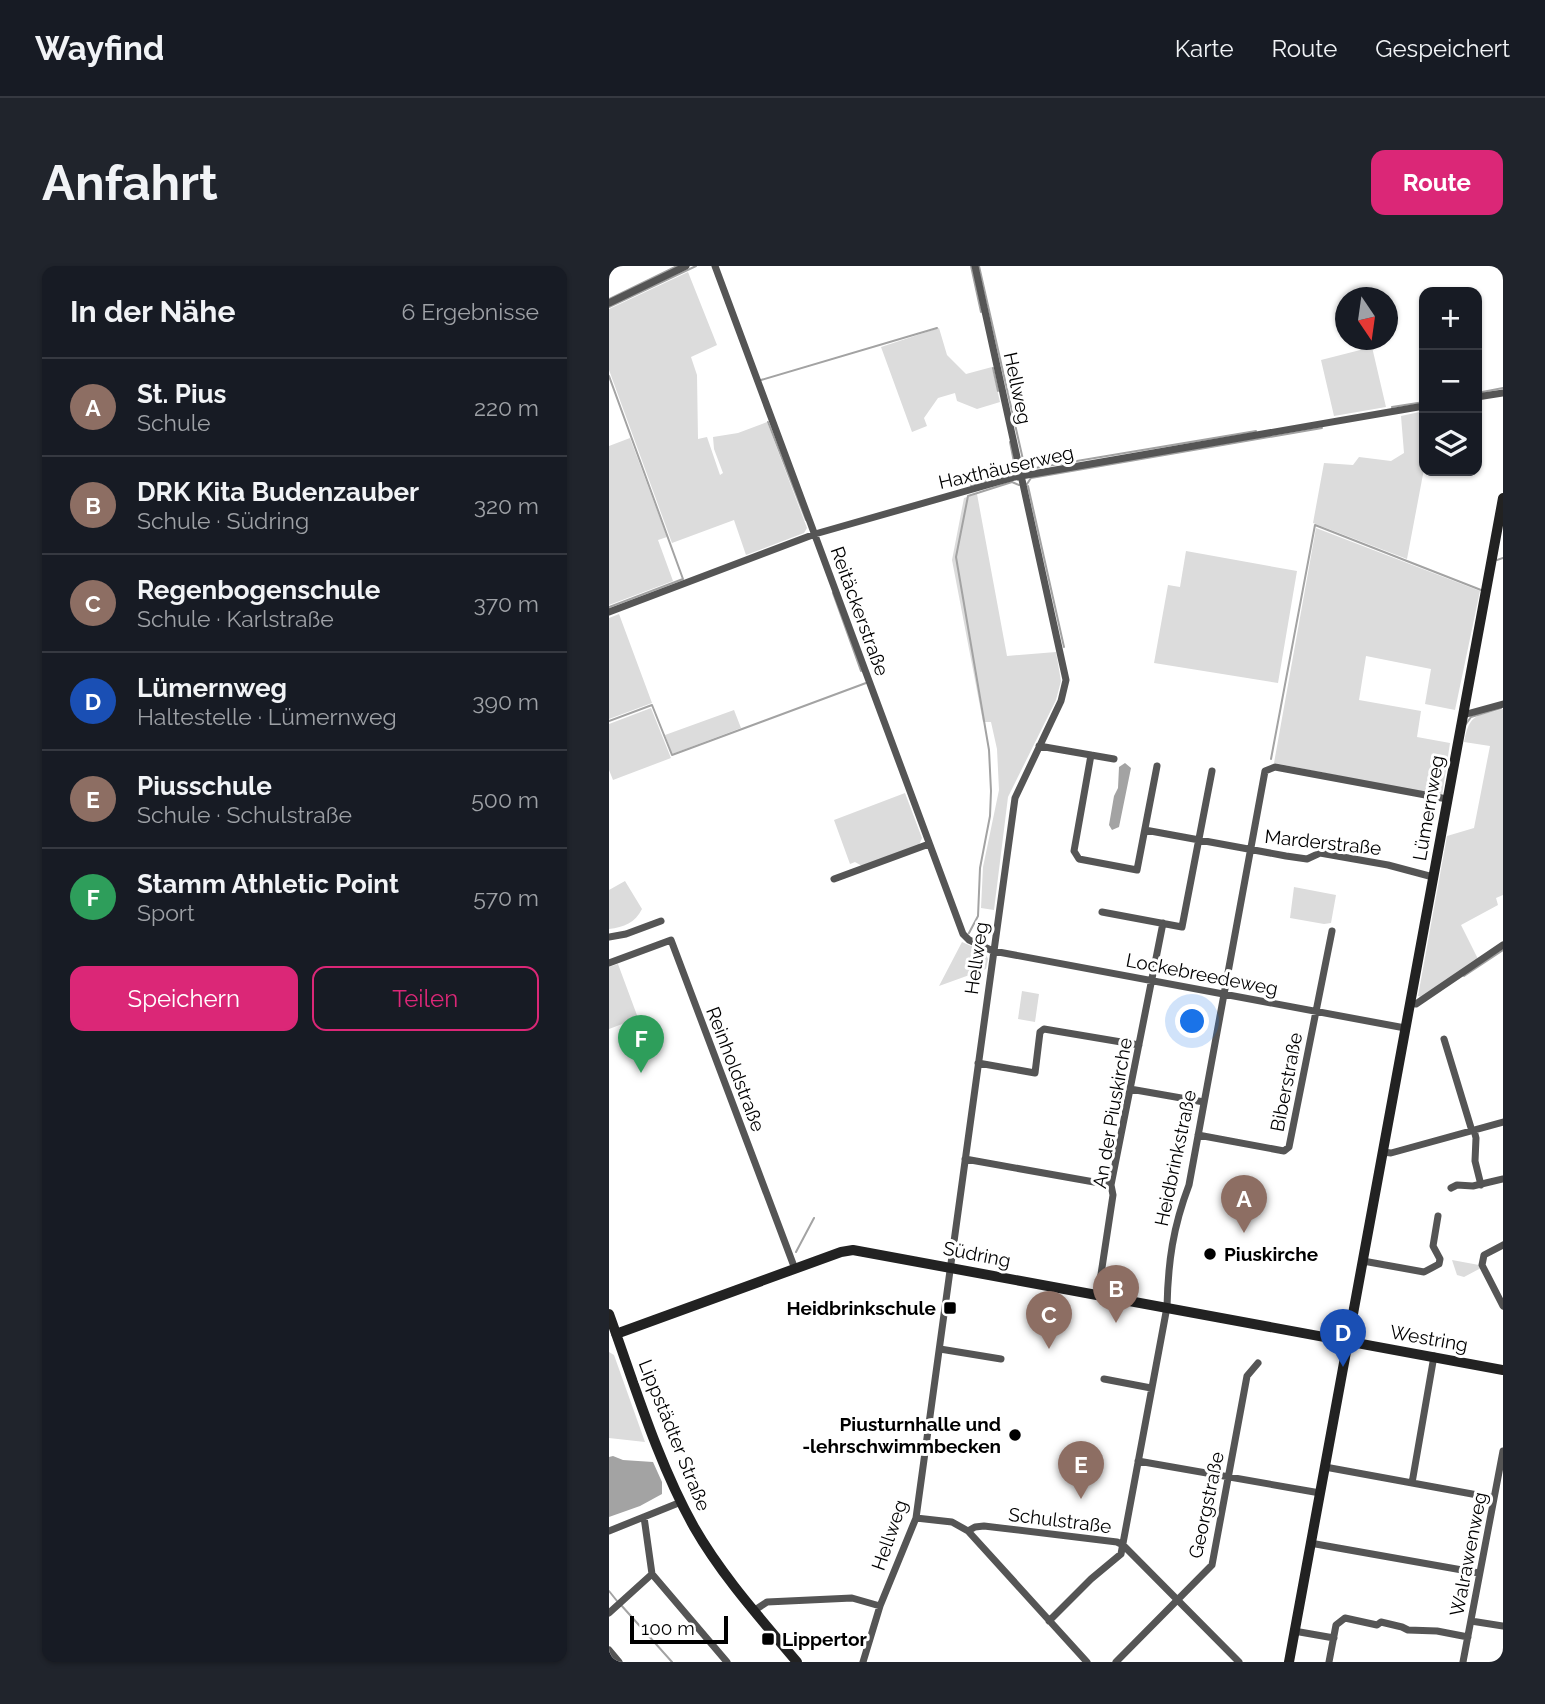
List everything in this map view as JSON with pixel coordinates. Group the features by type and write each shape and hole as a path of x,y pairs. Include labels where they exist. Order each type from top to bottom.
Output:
{"street":[{"path":"609,303 686,266"},
{"name":"Reitäckerstraße","path":"715,266 963,934 993,951"},
{"name":"Hellweg","path":"863,1662 880,1606 916,1518 1015,797 1061,701 1066,680 975,266"},
{"path":"1482,396 1503,393"},
{"name":"Haxthäuserweg","path":"609,612 815,534 1021,475 1419,407"},
{"name":"Lümernweg","path":"1289,1662 1503,498"},
{"path":"1463,715 1503,704"},
{"path":"1039,746 1114,759"},
{"path":"1091,755 1074,850 1079,859 1137,870 1157,766"},
{"name":"Heidbrinkstraße","path":"1123,1545 1167,1307 1167,1279 1175,1222 1189,1185 1265,771 1275,767 1447,799"},
{"path":"1102,912 1182,926 1212,771"},
{"name":"Marderstraße","path":"1145,830 1307,859 1320,853 1388,865 1433,877"},
{"path":"834,879 929,844"},
{"path":"609,937 626,934 661,920"},
{"name":"An der Piuskirche","path":"1098,1294 1113,1195 1111,1185 1163,923"},
{"name":"Biberstraße","path":"1198,1135 1287,1150 1294,1129 1332,931"},
{"name":"Reinholdstraße","path":"609,963 671,940 795,1269"},
{"path":"1410,1003 1416,1004 1503,945"},
{"name":"Lockebreedeweg","path":"993,951 1405,1028"},
{"path":"978,1063 1035,1073 1040,1032 1045,1029 1139,1045"},
{"path":"1444,1039 1476,1138 1475,1161 1481,1185"},
{"path":"1129,1089 1204,1102"},
{"path":"1383,1152 1391,1153 1503,1122"},
{"path":"965,1159 1111,1185"},
{"path":"1451,1188 1457,1185 1481,1185 1503,1179"},
{"path":"1363,1261 1424,1272 1439,1264 1440,1259 1433,1246 1438,1216"},
{"path":"1503,1245 1484,1255 1482,1265 1503,1306"},
{"name":"Südring","path":"613,1335 853,1250 1348,1340"},
{"name":"Lippstädter Straße","path":"609,1314 613,1335 681,1502 721,1568 797,1662"},
{"name":"Westring","path":"1348,1340 1503,1370"},
{"path":"940,1349 1001,1359"},
{"path":"1412,1483 1434,1356"},
{"name":"Georgstraße","path":"1122,1660 1212,1565 1247,1376 1258,1363"},
{"path":"1104,1379 1151,1388"},
{"name":"Walrawenweg","path":"1464,1662 1503,1451"},
{"path":"1138,1461 1320,1493"},
{"path":"1325,1467 1494,1498"},
{"path":"609,1531 681,1502"},
{"path":"644,1517 652,1574 727,1662"},
{"name":"Schulstraße","path":"916,1518 952,1522 968,1531 984,1526 1117,1542 1239,1662"},
{"path":"968,1531 1087,1662"},
{"path":"1310,1543 1479,1573"},
{"path":"1049,1621 1091,1579 1121,1554 1123,1545"},
{"path":"609,1613 652,1574"},
{"path":"755,1610 767,1602 852,1598 880,1606"},
{"path":"1329,1662 1336,1625 1345,1619 1377,1625 1381,1622 1408,1630 1437,1631 1468,1637"},
{"path":"1471,1620 1503,1626"},
{"path":"1294,1631 1334,1638"},
{"path":"609,1650 619,1662"}],"shaded area":[{"path":"688,272 717,345 691,357 697,375 698,439 707,437 720,475 723,473 714,449 713,437 738,433 767,422 807,528 804,533 746,555 734,520 672,543 609,370 609,309"},
{"path":"939,328 947,355 966,374 992,367 1000,402 977,409 957,401 955,393 938,398 924,418 927,426 912,432 881,347"},
{"path":"1360,350 1373,350 1386,407 1334,416 1321,360"},
{"path":"1419,412 1419,476 1423,476 1407,559 1313,523 1324,463 1353,465 1359,457 1391,461 1404,453 1401,416"},
{"path":"630,438 667,537 658,540 673,581 609,605 609,446"},
{"path":"977,494 1007,656 1056,652 1061,681 1056,700 1008,797 994,910 981,908 983,867 999,790 997,749 991,722 983,722 952,560 964,498"},
{"path":"1316,528 1480,591 1455,710 1425,704 1431,669 1366,656 1359,700 1421,711 1417,737 1450,743 1442,796 1274,763"},
{"path":"1186,551 1297,571 1278,683 1154,663 1168,585 1180,587"},
{"path":"619,614 652,703 609,719 609,618"},
{"path":"651,708 671,758 613,780 609,770 609,724"},
{"path":"1503,709 1503,895 1496,898 1498,905 1461,925 1478,959 1421,997 1418,996 1447,836 1474,828 1490,746 1464,742 1466,732 1476,717"},
{"path":"734,710 741,728 672,754 665,735"},
{"path":"1125,763 1131,768 1119,827 1112,830 1109,825 1118,788 1119,767"},
{"path":"905,793 922,838 919,845 862,866 855,862 850,864 834,820"},
{"path":"625,881 642,909 629,924 609,929 609,890"},
{"path":"1294,887 1336,895 1331,923 1290,918"},
{"path":"962,942 985,952 988,959 986,969 939,986"},
{"path":"618,964 638,1018 609,1029 609,967"},
{"path":"1022,991 1039,994 1035,1022 1018,1019"},
{"path":"1452,1260 1479,1265 1481,1268 1464,1277 1457,1275"},
{"path":"609,1352 614,1355 645,1442 609,1438"},
{"path":"609,1457 623,1460 653,1462 662,1482 662,1494 640,1506 609,1517"}],"waterway":[{"path":"609,299 677,266"},
{"path":"609,307 696,266"},
{"path":"971,266 981,312"},
{"path":"979,266 1024,464"},
{"path":"761,380 937,328"},
{"path":"993,368 998,391"},
{"path":"609,376 683,579 609,607"},
{"path":"1482,392 1503,388"},
{"path":"1392,407 1419,403"},
{"path":"768,422 806,520"},
{"path":"1027,484 1031,478 1322,428"},
{"path":"1029,469 1256,431"},
{"path":"971,485 1012,473 1015,467 1010,442"},
{"path":"969,933 978,916 980,868 990,816 991,791 989,750 956,557 968,496 1012,482 1019,485"},
{"path":"1028,486 1064,647"},
{"path":"1271,759 1315,525 1481,590"},
{"path":"1497,560 1503,558"},
{"path":"833,593 861,671"},
{"path":"609,721 652,705 672,755 866,683"},
{"path":"1466,724 1471,717 1501,708"},
{"path":"1464,976 1503,950"},
{"path":"796,1252 814,1218"},
{"path":"609,1591 617,1601"},
{"path":"621,1605 672,1662"}],"place":[{"name":"Stamm Athletic Point","path":"641,1073"},
{"name":"St. Pius","path":"1244,1233"},
{"name":"Piuskirche","path":"1210,1254"},
{"name":"Heidbrinkschule","path":"950,1308"},
{"name":"DRK Kita Budenzauber","path":"1116,1323"},
{"name":"Regenbogenschule","path":"1049,1349"},
{"name":"Lümernweg","path":"1343,1367"},
{"name":"Piusturnhalle und -lehrschwimmbecken","path":"1015,1435"},
{"name":"Piusschule","path":"1081,1499"},
{"name":"Lippertor","path":"768,1639"}]}
